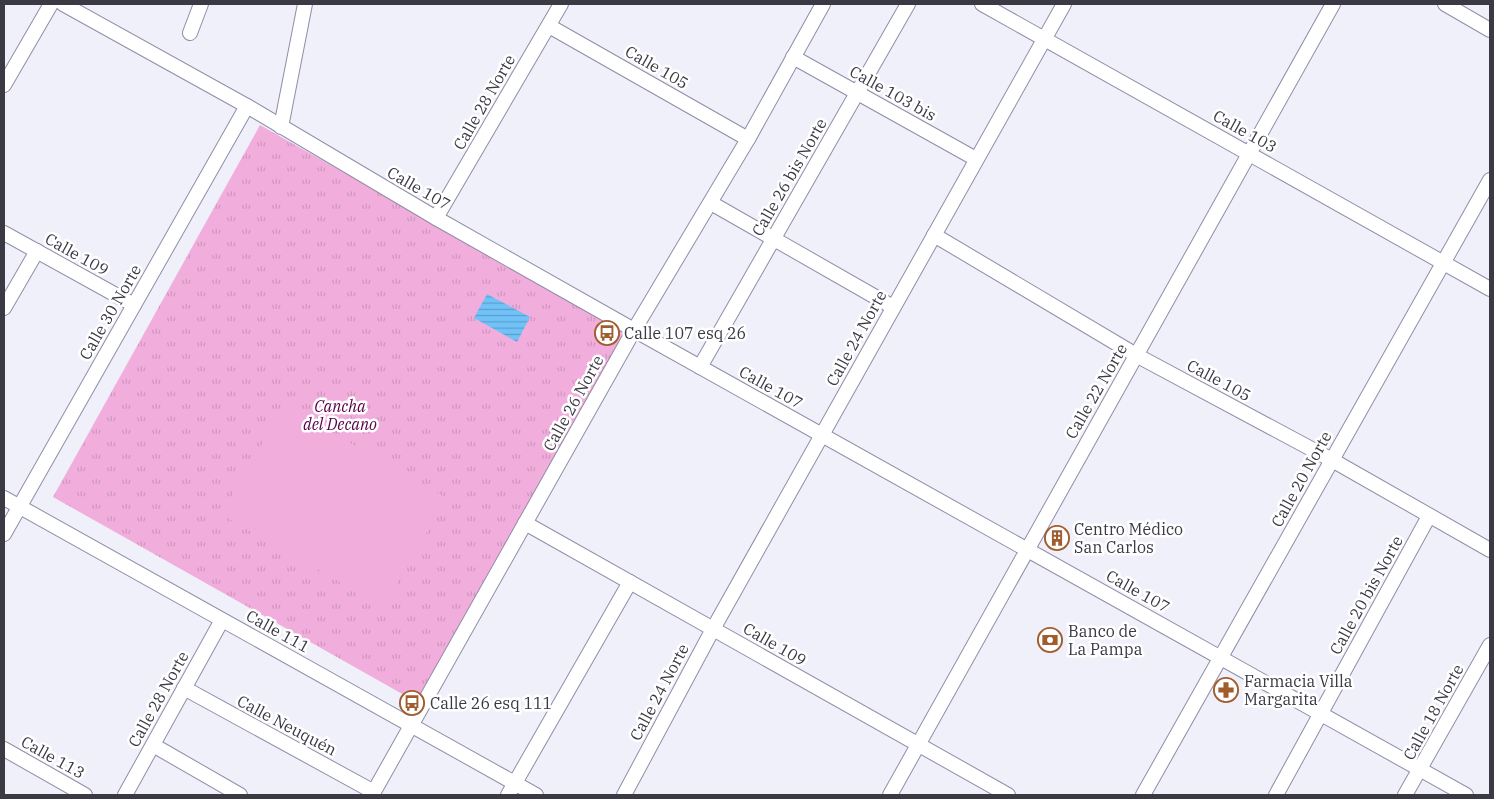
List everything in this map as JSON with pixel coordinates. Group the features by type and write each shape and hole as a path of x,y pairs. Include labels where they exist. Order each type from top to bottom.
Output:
{"street":[{"path":"4,84 51,4"},
{"name":"Calle 107","path":"62,4 247,106 436,218 700,368 1027,548 1466,795"},
{"path":"190,33 201,4"},
{"path":"281,127 305,4"},
{"name":"Calle 28 Norte","path":"436,218 561,4"},
{"name":"Calle 26 Norte","path":"373,793 634,330 711,203 823,4"},
{"name":"Calle 26 bis Norte","path":"700,368 908,4"},
{"name":"Calle 103","path":"982,4 1490,289"},
{"name":"Calle 24 Norte","path":"624,795 713,629 1064,4"},
{"name":"Calle 22 Norte","path":"890,795 1334,4"},
{"path":"1445,4 1490,30"},
{"name":"Calle 105","path":"549,26 748,139"},
{"name":"Calle 103 bis","path":"793,57 976,159"},
{"name":"Calle 30 Norte","path":"4,534 247,106"},
{"name":"Calle 20 Norte","path":"1142,795 1222,658 1490,180"},
{"path":"711,203 893,306"},
{"name":"Calle 109","path":"4,233 134,305"},
{"name":"Calle 105","path":"934,235 1136,355 1332,460 1490,550"},
{"path":"4,308 37,251"},
{"name":"Calle 111","path":"4,498 411,726 512,789 536,795"},
{"name":"Calle 20 bis Norte","path":"1276,795 1429,516"},
{"name":"Calle 109","path":"525,523 1008,795"},
{"path":"512,789 630,582"},
{"name":"Calle 28 Norte","path":"124,795 222,620"},
{"name":"Calle 18 Norte","path":"1405,795 1490,645"},
{"name":"Calle Neuquén","path":"184,688 373,793"},
{"path":"152,745 240,795"},
{"name":"Calle 113","path":"5,754 86,795"}],"green space":[{"name":"Cancha del Decano","path":"260,125 628,333 420,704 53,497"},
{"path":"284,405 446,498 384,607 222,515"}],"water":[{"path":"487,294 530,317 517,342 474,318"}],"place":[{"name":"Calle 107 esq 26","path":"607,333"},
{"name":"Centro Médico San Carlos","path":"1057,538"},
{"name":"Banco de La Pampa","path":"1050,640"},
{"name":"Farmacia Villa Margarita","path":"1226,690"},
{"name":"Calle 26 esq 111","path":"412,703"}]}
